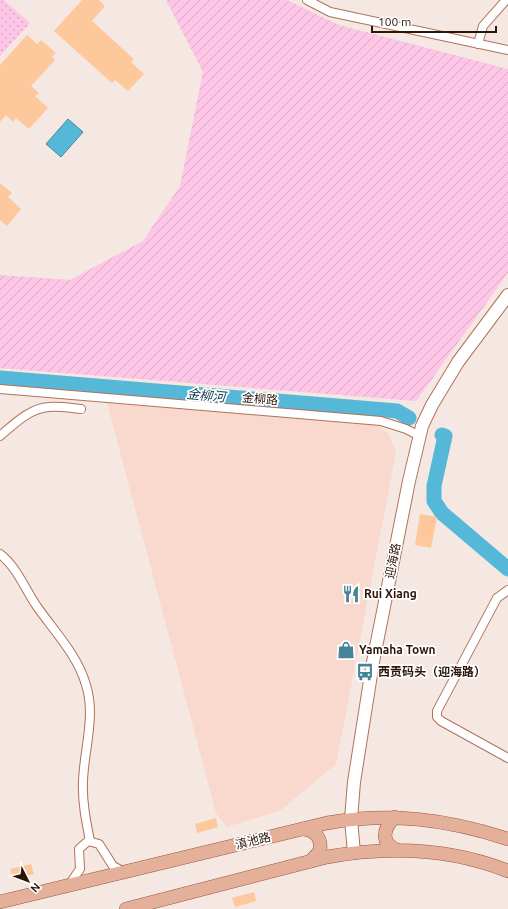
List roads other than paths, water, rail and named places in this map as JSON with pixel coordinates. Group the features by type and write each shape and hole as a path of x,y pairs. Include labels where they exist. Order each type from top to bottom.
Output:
{"main road":[{"path":"395,817 385,829 385,838 390,846 397,850"},
{"name":"滇池路","path":"0,902 127,873 303,829 351,819 403,817 471,827 508,839"},
{"path":"303,829 316,834 320,842 320,851 311,861"},
{"path":"126,909 311,861 354,853 397,850 459,856 508,872"}],"street":[{"path":"307,0 330,12 508,50"},
{"path":"478,44 483,26 506,0"},
{"name":"迎海路","path":"354,853 351,819 354,782 373,662 410,474 420,436 432,405 458,362 506,302"},
{"name":"金柳路","path":"0,389 381,421 406,429 420,436"},
{"path":"0,436 27,414 38,409 49,407 81,409"},
{"path":"0,554 18,574 35,604 75,660 87,686 89,716 83,781 83,803 90,841"},
{"path":"508,590 497,598 437,711 437,717 441,721 508,758"},
{"path":"68,887 80,869 79,849 84,843 90,841 102,846 114,866 127,873"}],"water":[{"path":"68,119 83,132 61,157 46,144"}],"waterway":[{"name":"金柳河","path":"0,378 397,411 409,418"},
{"name":"金柳河","path":"442,435 445,436 434,486 434,501 442,513 508,569"}],"place":[{"name":"Rui Xiang","path":"351,594"},
{"name":"Yamaha Town","path":"346,650"},
{"name":"西贡码头（迎海路）","path":"365,672"}]}
